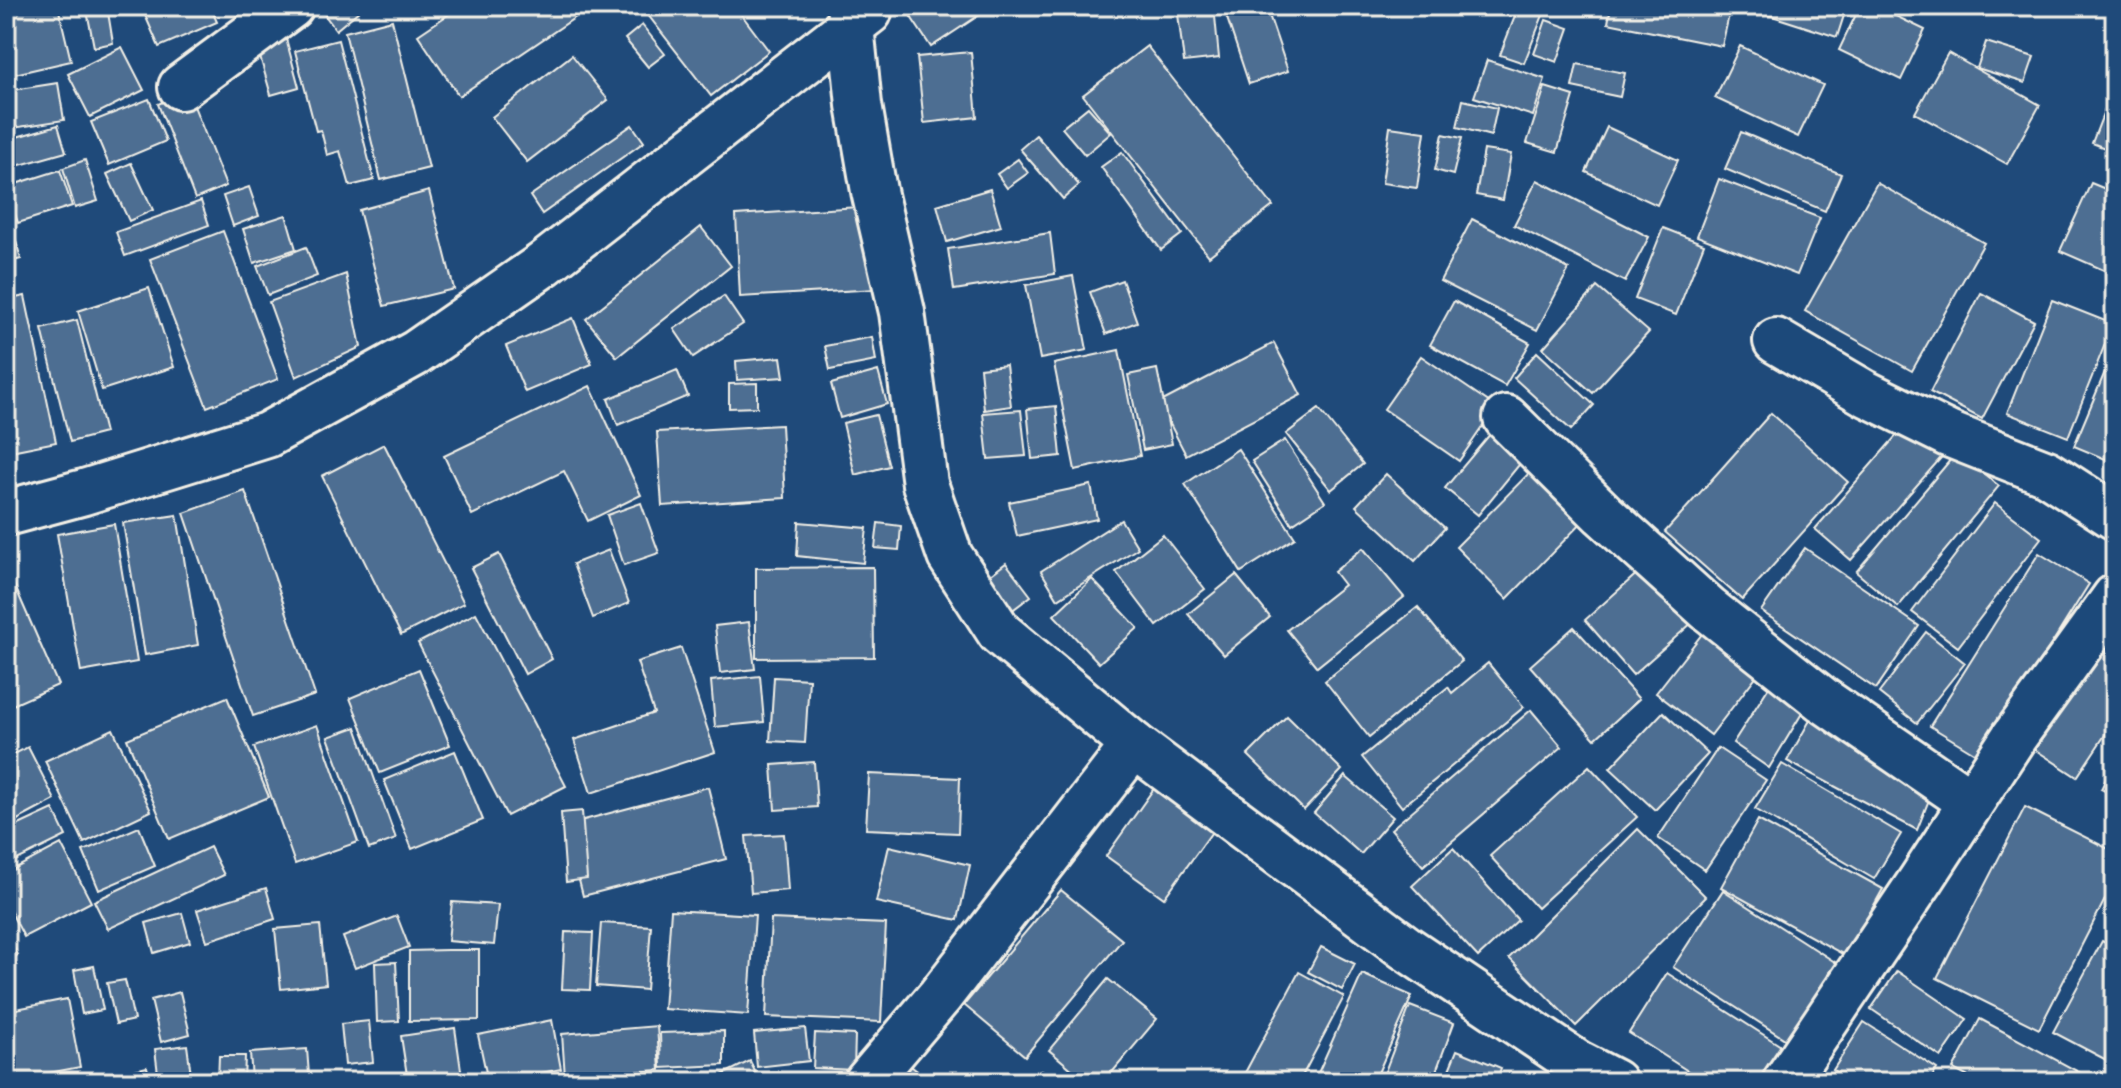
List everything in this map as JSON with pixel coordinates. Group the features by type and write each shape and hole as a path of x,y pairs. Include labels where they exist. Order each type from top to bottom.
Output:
{"street":[{"path":"181,87 291,6"},
{"path":"6,513 267,435 416,353 544,264 858,13"},
{"path":"858,13 859,105 874,191 902,312 925,484 950,556 1000,633 1134,745 1406,948 1577,1063 1614,1082"},
{"path":"1776,341 1865,393 1948,434 2047,473 2115,517"},
{"path":"1506,418 1603,514 1708,609 1823,700 1971,802"},
{"path":"1785,1082 2023,725 2115,597"},
{"path":"867,1082 940,996 1134,745"}],"building":[{"path":"6,6 58,6 71,61 6,76"},
{"path":"86,6 107,6 113,43 94,47"},
{"path":"141,6 210,6 217,22 159,47"},
{"path":"318,6 365,6 336,30"},
{"path":"461,6 592,6 459,96 418,35"},
{"path":"641,6 735,6 769,51 711,96"},
{"path":"927,6 993,6 931,47 911,17"},
{"path":"1177,6 1214,6 1219,58 1184,62"},
{"path":"1223,6 1266,6 1288,71 1249,84"},
{"path":"1519,6 1543,15 1524,63 1500,55"},
{"path":"1611,6 1731,6 1722,46 1608,23"},
{"path":"1752,6 1847,6 1837,37 1750,9"},
{"path":"1860,6 1875,6 1925,30 1901,80 1839,50"},
{"path":"392,20 429,168 381,180 345,32"},
{"path":"1546,20 1569,28 1557,62 1534,54"},
{"path":"642,25 665,54 648,67 625,39"},
{"path":"285,35 299,87 271,95 256,43"},
{"path":"338,40 374,180 350,186 340,151 327,155 321,130 316,131 295,51"},
{"path":"1986,42 2034,57 2025,83 1977,68"},
{"path":"1147,46 1273,206 1209,256 1083,95"},
{"path":"1740,46 1823,85 1798,137 1715,98"},
{"path":"122,47 144,90 90,117 68,74"},
{"path":"971,52 977,117 924,123 917,57"},
{"path":"1948,53 2040,105 2007,164 1915,113"},
{"path":"572,55 608,100 527,162 492,117"},
{"path":"1487,60 1545,79 1533,116 1474,97"},
{"path":"1577,64 1625,73 1620,97 1572,87"},
{"path":"58,83 64,120 6,129 6,91"},
{"path":"1545,87 1574,96 1557,152 1527,143"},
{"path":"188,91 226,186 195,199 158,104"},
{"path":"149,99 166,141 109,165 91,122"},
{"path":"2109,99 2115,101 2115,152 2092,143"},
{"path":"1463,100 1497,108 1491,136 1457,127"},
{"path":"1088,107 1111,133 1085,155 1062,128"},
{"path":"58,125 66,152 6,169 6,140"},
{"path":"632,125 644,142 542,214 530,196"},
{"path":"1390,127 1425,132 1417,188 1382,183"},
{"path":"1607,127 1678,160 1657,205 1586,172"},
{"path":"1741,132 1841,174 1825,211 1725,169"},
{"path":"1443,134 1462,138 1453,175 1435,170"},
{"path":"1036,135 1079,185 1063,199 1020,149"},
{"path":"1484,150 1511,154 1503,200 1476,195"},
{"path":"1122,152 1182,234 1161,250 1101,167"},
{"path":"1018,159 1028,173 1007,188 997,174"},
{"path":"85,160 98,201 75,208 63,168"},
{"path":"131,163 153,210 129,221 107,174"},
{"path":"60,170 72,206 18,223 6,187"},
{"path":"1719,179 1820,218 1797,275 1697,236"},
{"path":"1537,180 1649,237 1625,282 1514,225"},
{"path":"1877,183 1984,243 1912,371 1805,311"},
{"path":"2091,183 2115,193 2115,275 2060,251"},
{"path":"249,187 259,216 233,226 223,196"},
{"path":"990,189 1001,226 947,242 937,205"},
{"path":"429,191 454,289 384,306 359,210"},
{"path":"201,201 209,225 125,256 116,232"},
{"path":"6,206 21,259 6,263"},
{"path":"873,206 877,289 740,297 736,215"},
{"path":"286,215 296,249 254,263 243,229"},
{"path":"1472,219 1569,269 1537,330 1440,281"},
{"path":"701,227 731,266 617,357 586,319"},
{"path":"1663,228 1704,244 1676,315 1635,299"},
{"path":"223,231 278,379 207,407 150,259"},
{"path":"1050,233 1055,274 954,290 948,249"},
{"path":"306,247 317,276 268,295 257,266"},
{"path":"346,274 361,347 296,377 269,302"},
{"path":"1073,276 1087,350 1040,359 1026,285"},
{"path":"1122,280 1137,322 1106,334 1090,292"},
{"path":"1597,287 1649,332 1593,393 1543,348"},
{"path":"149,288 174,367 102,390 78,311"},
{"path":"1981,293 2034,321 1982,419 1930,392"},
{"path":"25,296 56,442 6,452 6,300"},
{"path":"724,296 743,324 693,357 674,329"},
{"path":"2052,300 2113,324 2068,437 2007,413"},
{"path":"1454,301 1530,343 1505,386 1430,345"},
{"path":"573,318 592,364 525,392 506,346"},
{"path":"77,320 105,433 70,442 42,329"},
{"path":"872,337 876,361 830,370 825,346"},
{"path":"1274,343 1301,395 1186,455 1159,403"},
{"path":"2115,348 2115,463 2074,446"},
{"path":"1119,350 1140,456 1075,470 1054,364"},
{"path":"1537,352 1594,405 1571,430 1514,378"},
{"path":"1421,356 1496,407 1459,461 1384,409"},
{"path":"781,357 784,377 737,380 736,361"},
{"path":"1006,365 1011,406 984,410 980,368"},
{"path":"1157,369 1172,444 1143,450 1128,375"},
{"path":"677,370 688,396 618,425 608,399"},
{"path":"878,371 887,404 840,418 831,384"},
{"path":"757,383 757,407 729,408 729,384"},
{"path":"590,386 641,495 588,521 564,471 472,515 444,456"},
{"path":"1056,406 1061,456 1032,459 1027,409"},
{"path":"1319,409 1363,464 1331,490 1286,434"},
{"path":"1021,410 1026,456 988,459 983,413"},
{"path":"1771,413 1848,482 1742,600 1665,532"},
{"path":"876,415 889,466 855,475 843,423"},
{"path":"1910,420 1947,451 1851,560 1815,529"},
{"path":"781,425 785,498 662,506 657,432"},
{"path":"1496,427 1528,454 1478,515 1445,488"},
{"path":"1285,440 1325,502 1292,524 1252,461"},
{"path":"384,444 464,603 401,635 322,476"},
{"path":"1238,449 1295,538 1241,572 1185,484"},
{"path":"1957,452 1999,486 1898,607 1856,572"},
{"path":"1541,461 1591,513 1507,599 1456,547"},
{"path":"1386,474 1445,528 1415,561 1356,506"},
{"path":"1091,485 1097,519 1017,536 1009,502"},
{"path":"245,491 315,695 253,716 184,513"},
{"path":"641,503 659,553 624,565 607,515"},
{"path":"1995,503 2041,538 1958,647 1912,612"},
{"path":"177,515 198,645 145,655 123,523"},
{"path":"1121,520 1138,548 1058,599 1041,571"},
{"path":"799,522 867,528 863,563 797,556"},
{"path":"878,523 901,526 899,550 875,548"},
{"path":"114,524 137,662 81,672 57,534"},
{"path":"1163,535 1205,589 1157,626 1116,572"},
{"path":"1363,548 1404,597 1317,667 1287,630 1344,585 1334,572"},
{"path":"1805,548 1919,626 1876,689 1761,611"},
{"path":"609,550 629,603 593,618 573,564"},
{"path":"2039,553 2089,584 1981,757 1930,726"},
{"path":"499,554 552,659 525,674 471,568"},
{"path":"1650,562 1702,614 1633,675 1585,620"},
{"path":"1006,563 1031,596 1006,615 981,582"},
{"path":"873,567 874,657 756,658 756,568"},
{"path":"6,569 58,685 6,708"},
{"path":"1236,575 1270,617 1224,655 1188,614"},
{"path":"1092,579 1138,628 1099,663 1054,615"},
{"path":"1418,607 1462,661 1369,737 1325,681"},
{"path":"476,613 566,786 507,816 418,643"},
{"path":"1713,620 1767,662 1711,735 1656,693"},
{"path":"749,622 755,669 720,673 715,626"},
{"path":"1574,627 1639,699 1595,739 1530,666"},
{"path":"1926,632 1965,663 1917,723 1879,693"},
{"path":"2100,637 2115,647 2115,720 2077,777 2028,745"},
{"path":"681,648 715,752 591,793 574,740 654,713 637,662"},
{"path":"1488,663 1524,707 1402,807 1362,757 1448,687 1452,693"},
{"path":"419,669 450,745 380,773 350,698"},
{"path":"760,676 764,722 715,727 711,681"},
{"path":"1776,676 1810,700 1769,768 1733,743"},
{"path":"774,677 809,679 805,743 770,741"},
{"path":"227,697 269,797 169,839 127,739"},
{"path":"1531,710 1562,747 1423,866 1391,829"},
{"path":"1663,712 1708,754 1655,810 1610,768"},
{"path":"1814,713 1936,782 1917,830 1787,761"},
{"path":"1287,716 1342,770 1304,810 1248,755"},
{"path":"317,725 358,842 295,864 254,747"},
{"path":"356,727 396,839 369,849 328,737"},
{"path":"113,729 151,811 84,843 45,761"},
{"path":"28,747 55,800 6,826 6,758"},
{"path":"1718,748 1766,780 1705,870 1658,838"},
{"path":"455,751 483,820 412,849 384,780"},
{"path":"2115,760 2115,796 2101,789"},
{"path":"814,762 817,807 775,810 772,765"},
{"path":"1782,764 1901,834 1874,879 1755,809"},
{"path":"1589,766 1637,817 1537,908 1490,856"},
{"path":"869,774 960,778 958,833 866,829"},
{"path":"1345,776 1393,817 1361,854 1314,813"},
{"path":"708,787 726,859 583,896 565,825"},
{"path":"1155,787 1214,829 1164,898 1106,856"},
{"path":"2025,807 2115,852 2115,880 2039,1029 1937,978"},
{"path":"53,809 66,836 7,865 6,831"},
{"path":"582,811 587,879 566,882 561,813"},
{"path":"1758,820 1883,889 1846,956 1721,887"},
{"path":"139,827 155,866 99,890 83,851"},
{"path":"1638,829 1706,897 1576,1026 1509,958"},
{"path":"784,834 788,890 751,893 746,836"},
{"path":"61,844 91,902 24,937 6,903 6,873"},
{"path":"889,846 970,865 958,920 876,902"},
{"path":"210,847 224,875 108,929 94,901"},
{"path":"1453,848 1518,920 1478,957 1412,886"},
{"path":"266,888 275,919 207,941 197,910"},
{"path":"1061,890 1122,940 1025,1056 964,1005"},
{"path":"1723,890 1838,964 1788,1041 1673,967"},
{"path":"452,902 498,905 494,945 448,941"},
{"path":"671,910 755,915 748,1015 664,1009"},
{"path":"182,913 190,942 154,953 146,923"},
{"path":"397,916 409,947 355,968 343,937"},
{"path":"771,919 886,924 881,1022 766,1017"},
{"path":"601,923 651,926 646,990 596,986"},
{"path":"320,925 326,984 281,989 275,929"},
{"path":"565,932 593,933 590,990 562,989"},
{"path":"6,933 18,955 6,962"},
{"path":"2102,941 2115,948 2114,1064 2053,1032"},
{"path":"1321,947 1355,964 1342,990 1308,972"},
{"path":"479,950 479,1020 409,1021 409,951"},
{"path":"396,962 399,1021 377,1022 375,963"},
{"path":"94,966 103,1010 82,1014 74,970"},
{"path":"1897,971 1967,1019 1941,1057 1871,1009"},
{"path":"1299,972 1344,997 1299,1082 1240,1082"},
{"path":"1667,973 1781,1046 1757,1082 1705,1082 1629,1033"},
{"path":"1362,974 1412,996 1374,1082 1314,1082"},
{"path":"1108,979 1157,1019 1104,1082 1087,1082 1049,1050"},
{"path":"125,980 134,1020 116,1024 107,983"},
{"path":"180,992 190,1034 161,1042 151,1000"},
{"path":"67,999 80,1067 18,1079 6,1011"},
{"path":"1410,1006 1454,1023 1432,1082 1381,1082"},
{"path":"1980,1019 2090,1078 2087,1082 1978,1082 1953,1069"},
{"path":"552,1020 561,1069 488,1082 478,1035"},
{"path":"369,1021 373,1062 345,1065 341,1024"},
{"path":"1864,1022 1937,1069 1929,1082 1851,1082 1833,1070"},
{"path":"657,1026 660,1070 565,1077 562,1034"},
{"path":"455,1028 462,1077 408,1082 401,1036"},
{"path":"805,1028 809,1061 757,1067 754,1033"},
{"path":"724,1031 724,1065 661,1068 660,1033"},
{"path":"815,1033 855,1035 854,1070 813,1068"},
{"path":"187,1045 192,1082 159,1082 155,1049"},
{"path":"307,1049 309,1075 252,1079 250,1053"},
{"path":"1457,1050 1501,1068 1496,1082 1444,1082"},
{"path":"897,1055 931,1082 876,1082"},
{"path":"219,1056 245,1056 244,1082 218,1082"},
{"path":"750,1061 760,1082 720,1082 718,1077"},
{"path":"147,1067 151,1082 99,1082 98,1079"},
{"path":"1041,1070 1075,1082 1036,1082"},
{"path":"714,1075 714,1082 665,1082 665,1076"}]}
